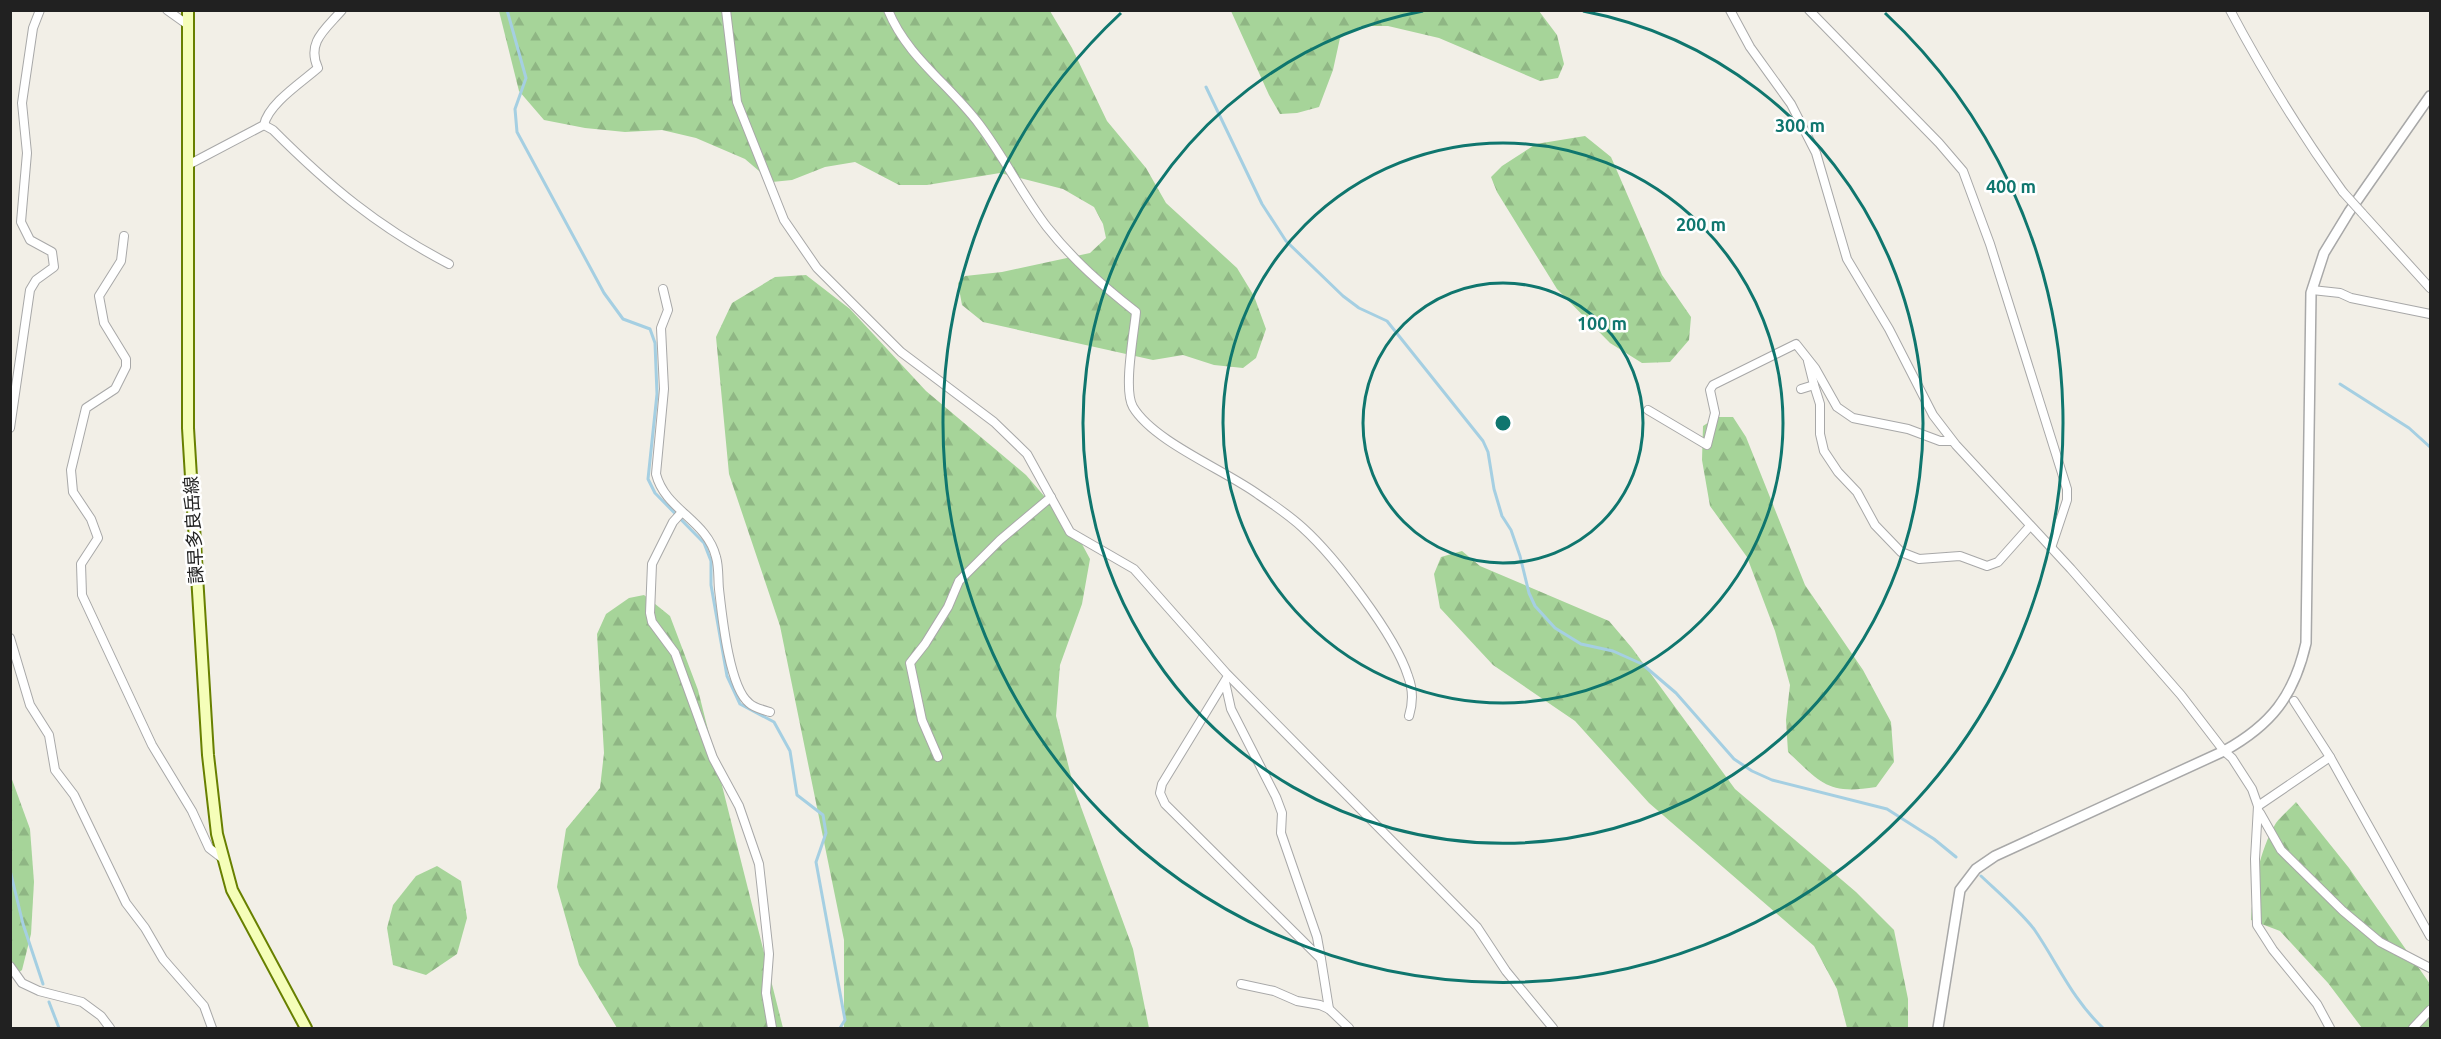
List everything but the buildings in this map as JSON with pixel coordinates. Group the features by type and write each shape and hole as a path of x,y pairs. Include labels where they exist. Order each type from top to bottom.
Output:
{"main road":[{"name":"諫早多良岳線","path":"188,10 188,429 208,755 217,834 232,890 306,1029"}],"street":[{"path":"10,429 30,290 36,280 54,267 52,252 30,240 21,222 27,153 22,103 33,28 40,10"},
{"path":"167,10 188,25"},
{"path":"188,165 264,125 266,116 318,68 313,57 313,49 319,37 342,10"},
{"path":"726,10 738,102 784,220 817,268 901,352 994,422 1027,454 1070,532 1134,569 1227,679 1477,927 1506,971 1553,1029"},
{"path":"888,10 897,32 914,55 978,122 1047,226 1089,273 1136,312 1128,393 1133,406 1144,420 1166,437 1260,495 1294,521 1329,555 1396,649 1409,676 1413,702 1409,716"},
{"path":"1730,10 1750,47 1791,104 1816,153 1846,259 1889,329 1933,416 2181,695 2224,751 2232,758 2252,789 2259,809 2281,850 2343,911 2380,942 2430,968"},
{"path":"1809,10 1939,143 1963,171 1990,244 2067,489 2067,500 2051,548"},
{"path":"2230,10 2303,137 2343,192 2430,288"},
{"path":"1938,1029 1960,890 1976,869 1995,856 2224,751 2247,738 2265,724 2278,709 2300,670 2306,643 2312,290 2324,253 2334,236 2430,96"},
{"path":"264,125 273,130 355,206 405,241 449,264"},
{"path":"124,236 121,261 99,296 104,323 126,358 126,367 115,389 86,408 71,470 73,492 91,519 98,538 81,564 82,595 152,745 192,811 209,848 222,858"},
{"path":"663,289 668,310 661,328 664,389 656,474 659,486 667,498 709,537 717,559 719,588 733,676 743,697 750,705 770,712"},
{"path":"2312,290 2340,293 2351,298 2430,314"},
{"path":"1648,410 1707,445 1715,413 1710,390 1713,385 1796,344 1815,368 1837,407 1852,418 1908,429 1940,441 1953,441"},
{"path":"1807,358 1820,404 1820,434 1824,451 1838,472 1857,492 1875,525 1901,552 1919,559 1960,556 1987,566 1998,562 2030,526"},
{"path":"1801,389 1814,385"},
{"path":"938,757 922,720 910,663 948,607 959,581 1000,540 1051,497"},
{"path":"682,512 674,521 652,564 650,613 652,622 675,652 713,758 740,806 759,864 769,954 766,993 772,1029"},
{"path":"10,638 30,705 49,735 56,770 74,795 126,903 145,928 163,959 204,1006 212,1029"},
{"path":"1227,679 1162,784 1160,793 1165,804 1321,959"},
{"path":"1227,679 1231,709 1282,813 1281,833 1317,937 1329,1009"},
{"path":"2294,701 2330,757 2430,936"},
{"path":"2330,757 2259,809 2254,859 2257,925 2273,950 2318,1004 2330,1029"},
{"path":"10,966 22,983 39,991 82,1002 101,1016 110,1029"},
{"path":"1241,984 1274,991 1297,1001 1329,1009 1349,1028"},
{"path":"2413,1029 2430,1010"}],"green space":[{"path":"499,11 1050,11 1072,48 1107,121 1146,168 1166,203 1237,268 1254,296 1266,329 1256,358 1243,368 1214,365 1183,355 1153,360 983,322 962,305 958,283 965,276 1002,272 1090,253 1106,238 1103,224 1094,207 1063,189 1000,173 927,185 899,185 855,162 825,167 792,180 772,182 745,159 696,138 662,130 625,132 585,128 544,120 519,91"},
{"path":"1231,11 1539,11 1557,35 1564,64 1558,78 1540,81 1439,38 1388,26 1361,26 1340,38 1333,70 1319,107 1297,113 1280,114"},
{"path":"1585,136 1611,157 1662,275 1691,317 1689,340 1670,362 1642,363 1610,343 1557,289 1497,192 1491,177 1502,166 1536,144"},
{"path":"806,275 850,309 926,391 1026,475 1076,533 1090,559 1082,604 1060,665 1056,716 1074,788 1133,949 1149,1028 844,1028 844,940 780,626 729,474 716,337 732,303 775,277"},
{"path":"1717,417 1733,417 1746,437 1805,585 1863,670 1891,722 1894,762 1876,787 1836,788 1818,779 1788,752 1786,720 1790,685 1775,631 1747,557 1710,506 1702,460 1703,426"},
{"path":"1462,551 1480,566 1609,621 1632,648 1735,789 1856,892 1894,930 1908,999 1908,1028 1847,1028 1837,989 1814,946 1649,803 1575,721 1493,665 1440,608 1434,574 1441,557"},
{"path":"644,595 670,616 698,690 783,1028 617,1028 579,965 557,887 566,829 600,788 604,753 597,634 606,614 629,598"},
{"path":"10,774 30,829 34,882 31,934 22,970 11,978"},
{"path":"2296,802 2349,868 2430,984 2430,1028 2362,1028 2328,983 2280,931 2251,920 2255,883 2265,845 2276,823"},
{"path":"437,866 461,881 467,918 457,954 426,975 393,965 387,928 393,905 416,876"}],"waterway":[{"path":"507,10 526,78 515,109 517,132 604,293 623,319 650,329 655,343 657,394 648,479 655,493 704,543 711,561 711,585 727,676 740,704 774,722 790,751 797,795 823,815 826,833 816,862 845,1020 840,1028"},
{"path":"1206,87 1262,204 1286,241 1343,296 1359,308 1387,321 1483,441 1488,452 1494,489 1502,516 1511,530 1529,593 1535,606 1555,628 1581,644 1613,651 1642,664 1676,693 1734,759 1752,771 1772,780 1887,809 1934,839 1956,857"},
{"path":"2340,384 2409,428 2430,447"},
{"path":"10,870 23,924 43,984"},
{"path":"1981,876 2034,929 2074,993 2103,1028"},
{"path":"49,1002 59,1028"}]}
